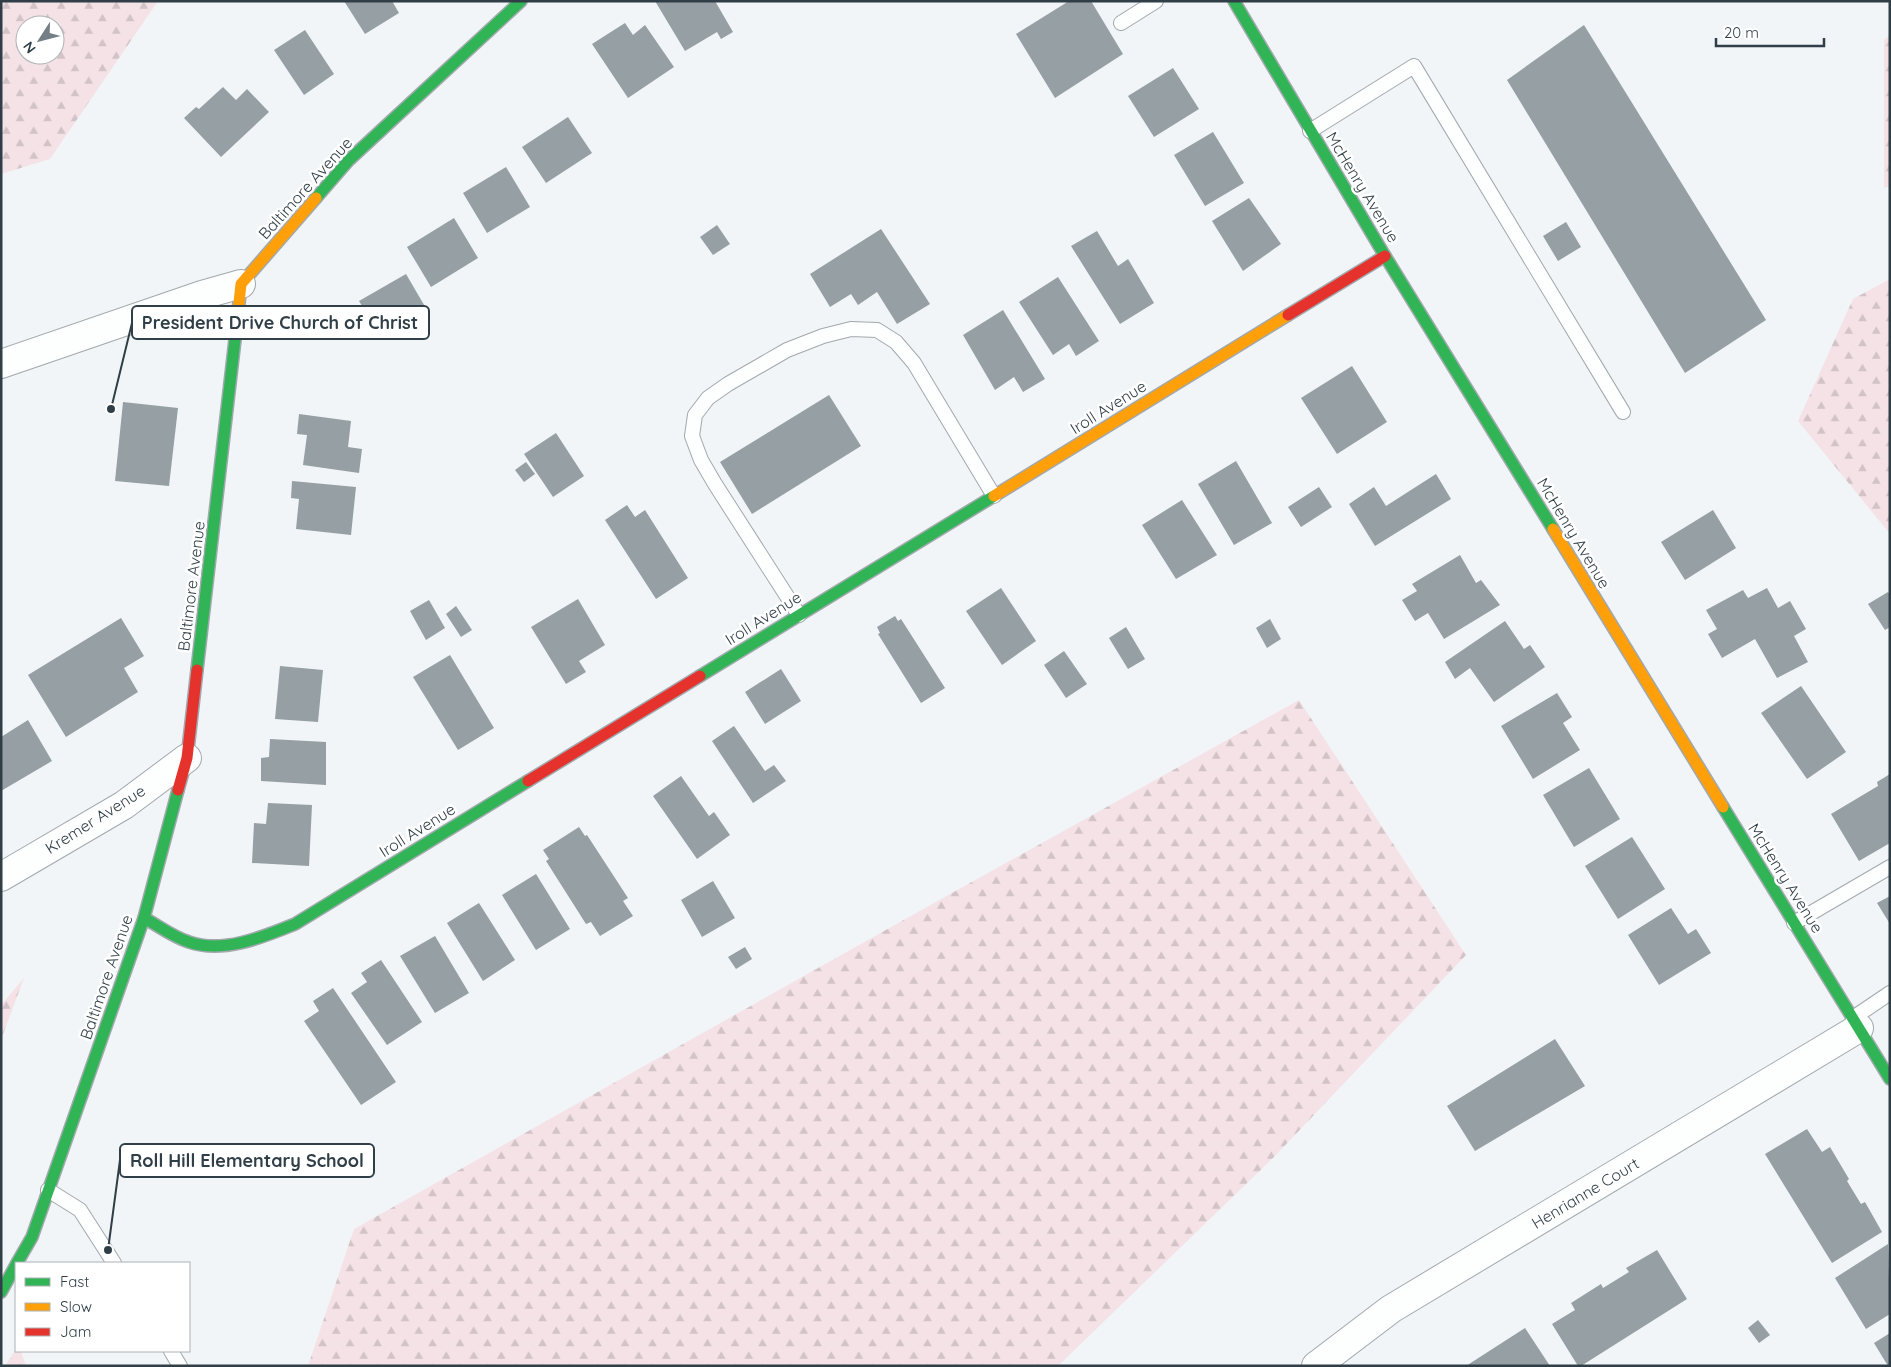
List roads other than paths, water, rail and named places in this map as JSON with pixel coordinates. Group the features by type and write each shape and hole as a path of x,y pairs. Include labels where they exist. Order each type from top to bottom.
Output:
{"street":[{"name":"Baltimore Avenue","path":"18,1262 32,1237 144,918 187,758 241,284 349,160 521,1"},
{"name":"McHenry Avenue","path":"1234,1 1385,256 1890,1079"},
{"name":"Iroll Avenue","path":"144,918 194,944 220,945 258,939 295,924 1385,256"},
{"path":"1,364 202,295 241,284"},
{"name":"Kremer Avenue","path":"1,877 124,804 187,758"},
{"name":"Henrianne Court","path":"1316,1366 1391,1310 1856,1023"},
{"name":"Baltimore Avenue","path":"1,1292 15,1268"}],"lane":[{"path":"1121,23 1156,1"},
{"path":"1310,131 1414,66 1624,412"},
{"path":"799,615 715,484 701,460 692,436 695,415 708,398 728,384 787,350 823,336 851,329 876,330 896,342 914,363 994,496"},
{"path":"1794,923 1890,867"},
{"path":"1856,1023 1890,993"},
{"path":"48,1190 80,1210 113,1262"},
{"path":"172,1352 180,1366"}],"place":[{"name":"President Drive Church of Christ","path":"111,409"},
{"name":"Roll Hill Elementary School","path":"108,1250"}]}
